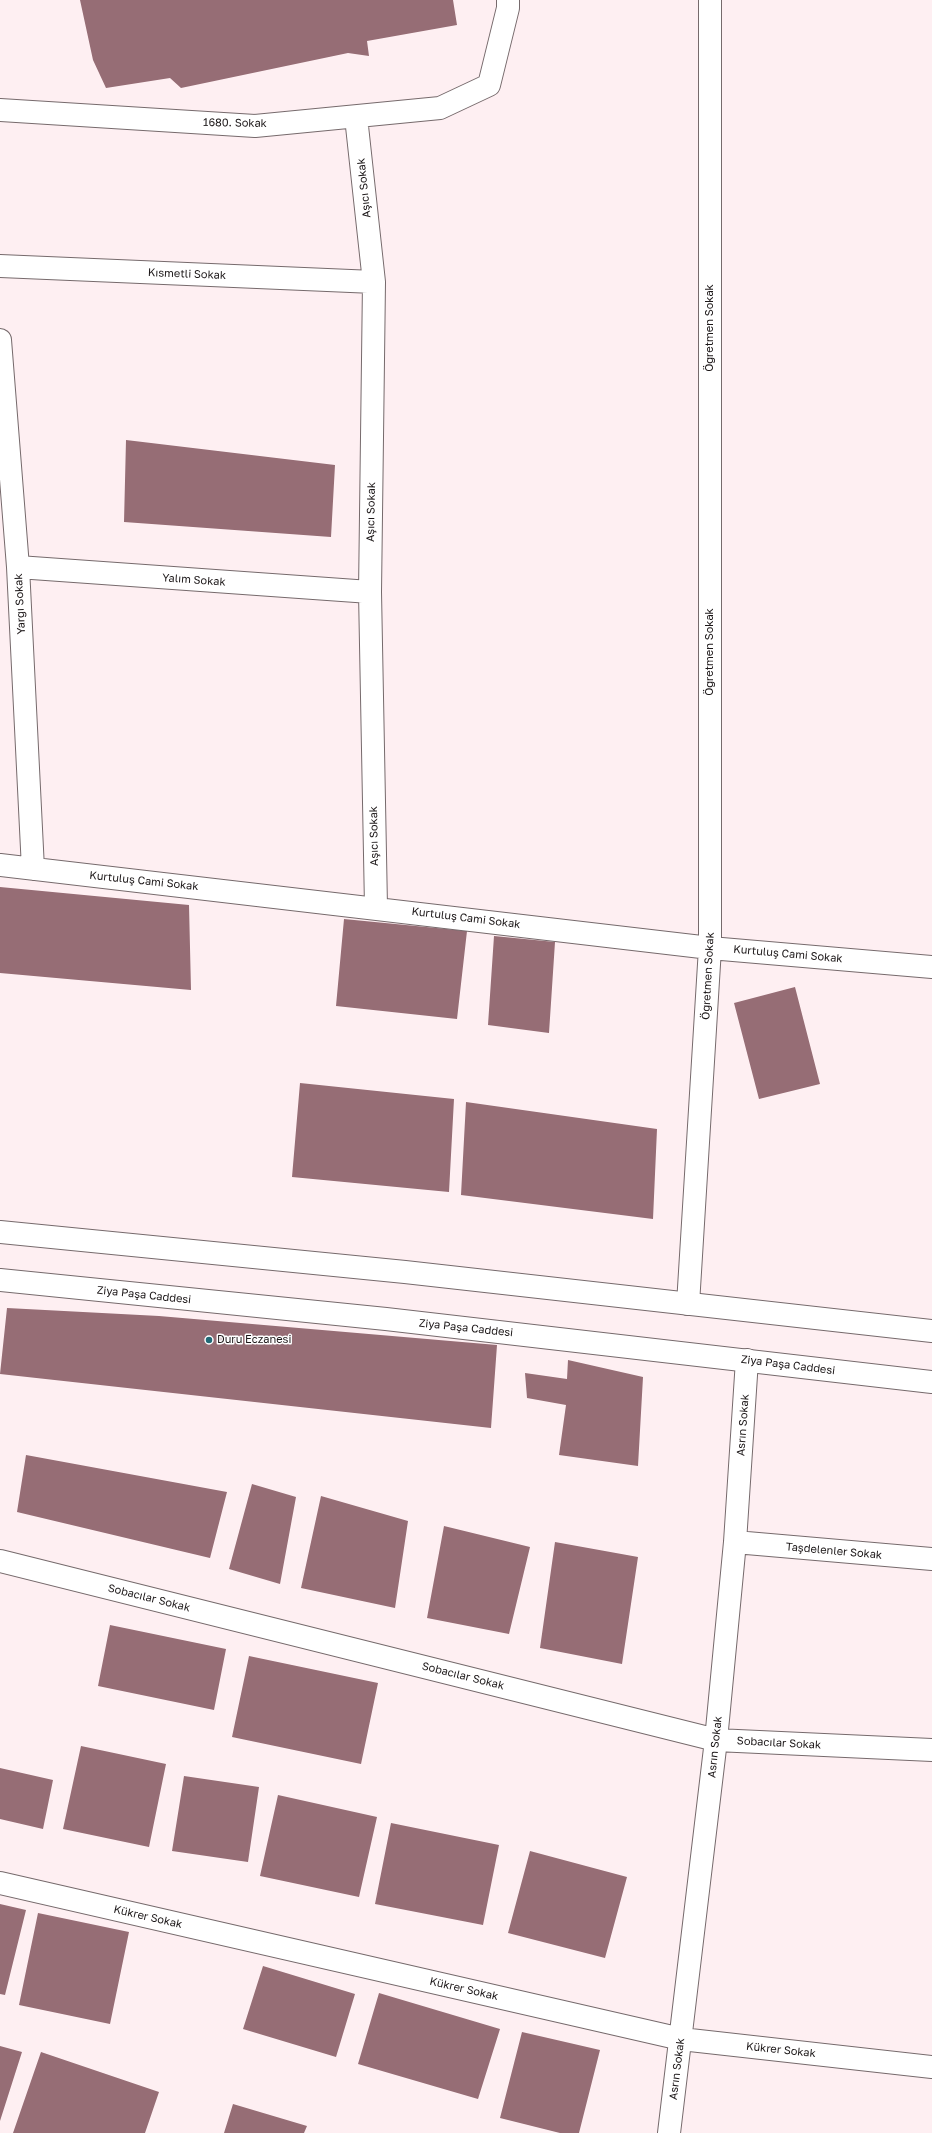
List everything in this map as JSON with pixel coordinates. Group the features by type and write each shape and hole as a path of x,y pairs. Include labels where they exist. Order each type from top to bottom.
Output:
{"street":[{"name":"1680. Sokak","path":"0,110 255,126 440,108 489,84 508,8 508,0"},
{"name":"Öğretmen Sokak","path":"688,1304 710,948 710,0"},
{"name":"Aşıcı Sokak","path":"356,117 374,282 370,592 376,907"},
{"name":"Kısmetli Sokak","path":"0,266 374,282"},
{"name":"Yargı Sokak","path":"0,340 8,532 18,567 33,869"},
{"name":"Yalım Sokak","path":"18,567 370,592"},
{"name":"Kurtuluş Cami Sokak","path":"0,865 376,907 710,948 932,967"},
{"path":"0,1232 405,1272 932,1331"},
{"name":"Ziya Paşa Caddesi","path":"0,1280 386,1319 932,1382"},
{"name":"Asrın Sokak","path":"669,2133 716,1740 735,1542 747,1360"},
{"name":"Taşdelenler Sokak","path":"735,1542 932,1559"},
{"name":"Sobacılar Sokak","path":"0,1561 716,1740 932,1750"},
{"name":"Kükrer Sokak","path":"0,1883 681,2039 932,2067"}],"building":[{"path":"80,0 453,0 457,25 367,41 369,56 348,53 181,88 170,78 106,88 93,60"},
{"path":"126,440 335,465 331,537 124,522"},
{"path":"0,887 189,905 191,990 0,973"},
{"path":"344,919 467,931 457,1019 336,1006"},
{"path":"494,936 555,942 549,1033 488,1025"},
{"path":"795,987 820,1084 759,1099 734,1003"},
{"path":"300,1083 454,1099 449,1192 292,1177"},
{"path":"466,1102 657,1129 653,1219 461,1195"},
{"path":"7,1308 159,1316 497,1345 491,1428 0,1374"},
{"path":"568,1360 643,1377 638,1466 559,1455 566,1405 527,1398 525,1373 567,1379"},
{"path":"26,1455 227,1492 210,1558 17,1512"},
{"path":"252,1484 296,1497 280,1584 229,1569"},
{"path":"321,1496 408,1521 395,1608 301,1588"},
{"path":"444,1526 530,1547 509,1634 427,1618"},
{"path":"555,1542 638,1557 622,1664 540,1648"},
{"path":"110,1625 226,1649 214,1710 98,1686"},
{"path":"249,1656 378,1683 361,1764 232,1737"},
{"path":"81,1746 166,1764 149,1847 63,1829"},
{"path":"0,1768 53,1780 43,1829 0,1819"},
{"path":"184,1776 259,1787 248,1862 172,1851"},
{"path":"278,1795 377,1817 359,1897 260,1876"},
{"path":"391,1823 499,1845 483,1925 375,1904"},
{"path":"530,1851 627,1877 605,1958 508,1933"},
{"path":"0,1904 26,1910 5,1995 0,1994"},
{"path":"38,1913 129,1932 110,2024 19,2005"},
{"path":"263,1966 355,1994 336,2057 243,2029"},
{"path":"379,1993 500,2029 478,2099 358,2064"},
{"path":"522,2032 600,2050 579,2133 560,2133 500,2118"},
{"path":"0,2046 22,2052 0,2121"},
{"path":"41,2052 159,2092 145,2133 13,2133"},
{"path":"233,2104 307,2126 304,2133 224,2133"}],"place":[{"name":"Duru Eczanesi","path":"209,1340"}]}
